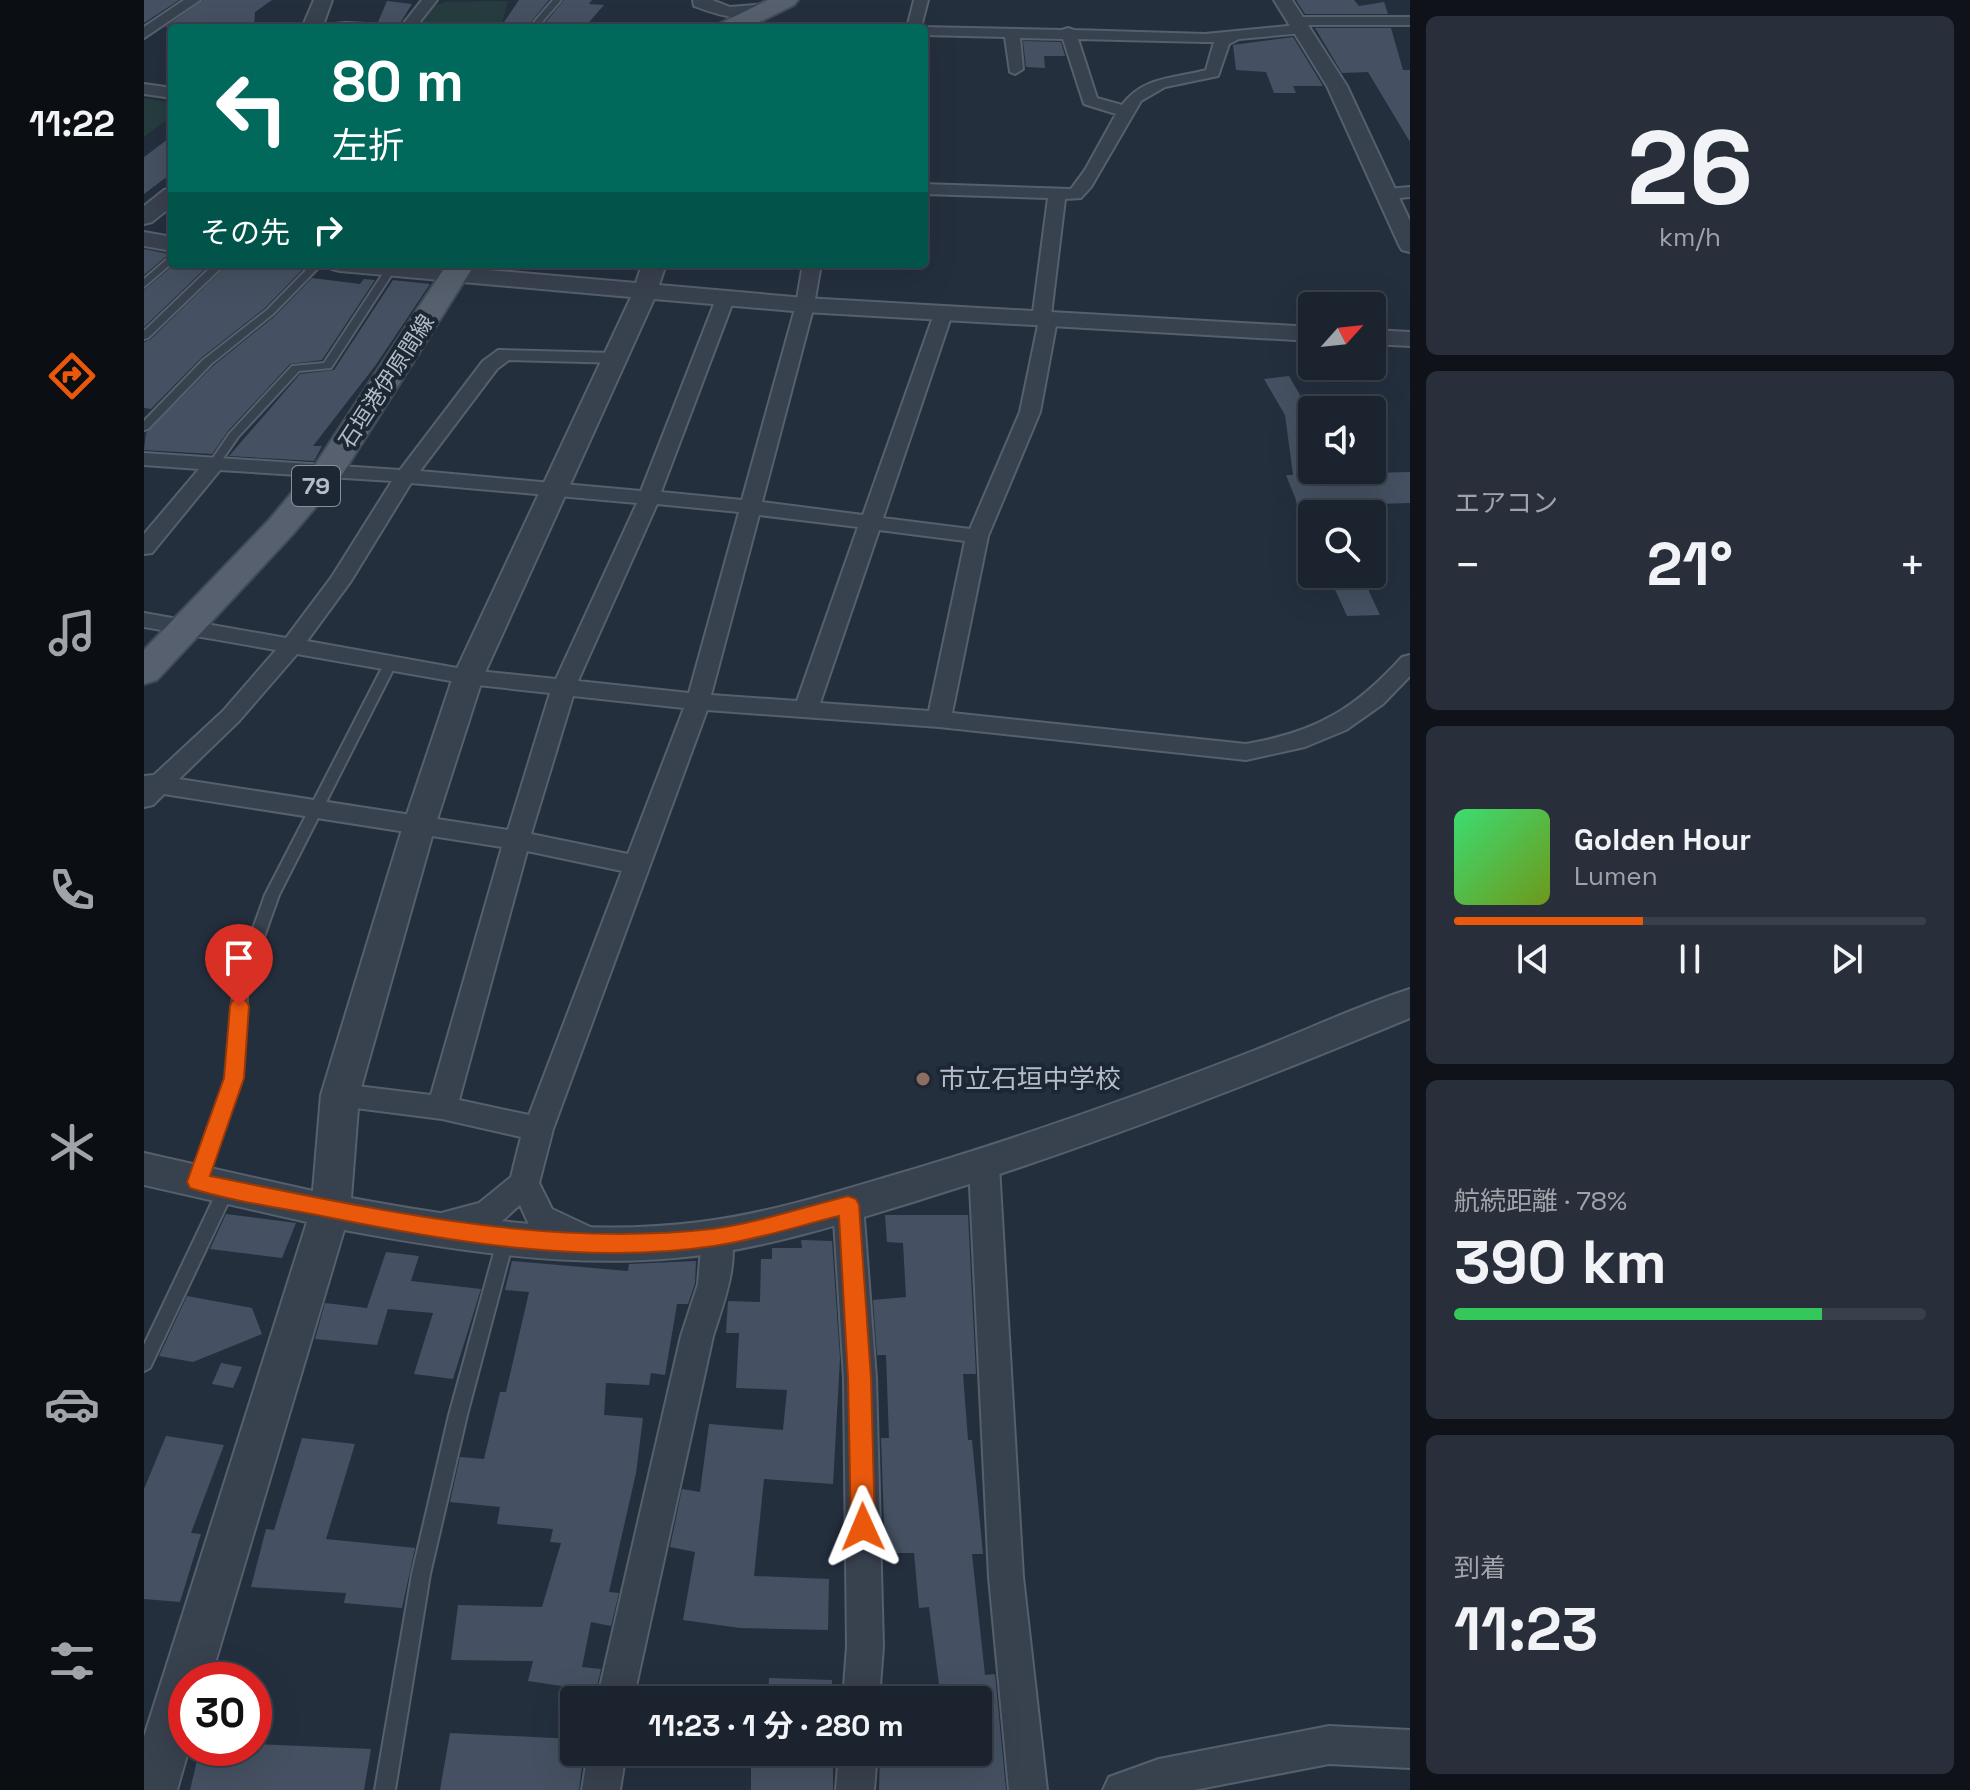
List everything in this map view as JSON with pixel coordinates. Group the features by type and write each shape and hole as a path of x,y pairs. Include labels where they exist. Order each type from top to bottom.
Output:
{"main road":[{"path":"737,24 776,5"},
{"name":"石垣港伊原間線","path":"144,672 281,527 328,471 458,269"}],"street":[{"path":"145,33 193,0"},
{"path":"314,24 323,0"},
{"path":"410,24 430,0"},
{"path":"915,24 921,0"},
{"path":"1283,0 1337,86 1410,245"},
{"path":"701,1 728,13 776,5"},
{"path":"701,1 711,24"},
{"path":"928,31 1068,32 1190,38 1234,36 1300,25 1410,21"},
{"path":"1012,32 1015,69"},
{"path":"1068,32 1090,101 1127,112"},
{"path":"145,33 168,36"},
{"path":"928,189 1075,194 1087,183 1127,112 1144,90 1213,73 1222,41 1234,36"},
{"path":"147,89 168,76"},
{"path":"147,89 168,92"},
{"path":"1387,194 1410,192"},
{"path":"939,719 977,536 1030,412 1044,320 1057,195"},
{"path":"144,217 168,198"},
{"path":"144,239 168,243"},
{"path":"391,268 649,278 725,299 1298,333"},
{"path":"425,1228 488,1214 524,1183 538,1129 698,702 805,305 811,268"},
{"path":"192,1662 331,1209 340,1095 419,826 468,677 649,278"},
{"path":"442,1108 517,840 564,687 649,498 725,299"},
{"path":"806,709 943,314"},
{"path":"1386,338 1410,339"},
{"path":"149,789 231,716 291,647 340,581 404,478 490,365 505,354 614,359"},
{"path":"144,459 555,489 749,507 977,536"},
{"path":"144,548 213,465"},
{"path":"144,620 468,677 698,702 939,719 1246,752 1289,745 1337,726 1381,696 1410,662"},
{"path":"149,789 315,809 517,840 638,865"},
{"path":"144,1169 425,1228 506,1238 670,1242 717,1237 848,1205 984,1166 1171,1101 1410,1003"},
{"path":"340,1095 442,1108 538,1129"},
{"path":"984,1166 1006,1577 1028,1790"},
{"path":"524,1183 541,1218 592,1242"},
{"path":"848,1205 860,1378 865,1646 862,1686"},
{"path":"618,1686 697,1336 714,1284 717,1237"},
{"path":"152,1790 168,1738"},
{"path":"1122,1790 1159,1778 1329,1745 1410,1749"},
{"path":"601,1790 605,1766"},
{"path":"855,1790 857,1766"}],"lane":[{"path":"536,24 557,0"},
{"path":"144,284 168,262"},
{"path":"144,336 216,268"},
{"path":"144,427 207,362 270,312 313,268"},
{"path":"213,465 234,435 296,368 327,366 391,268"},
{"path":"144,1363 212,1185 234,1078 241,982 272,895 391,662"},
{"path":"385,1790 421,1574 458,1415 506,1238"}],"green space":[{"path":"508,1 502,24 419,24 432,6 446,2"},
{"path":"144,98 168,102 168,119 144,137"}],"building":[{"path":"144,0 179,0 144,23"},
{"path":"203,0 272,0 255,12 254,24 169,24"},
{"path":"519,0 549,0 529,24 503,24"},
{"path":"564,0 592,0 589,4 604,5 587,24 544,24"},
{"path":"1296,0 1354,0 1359,6 1384,2 1388,14 1305,14"},
{"path":"387,1 412,4 400,23 378,22"},
{"path":"1315,28 1391,28 1403,70 1410,70 1410,142 1368,72 1342,73"},
{"path":"1293,37 1323,86 1293,86 1296,93 1274,93 1266,72 1236,70 1233,45"},
{"path":"1023,41 1061,42 1065,56 1044,56 1045,68 1026,67"},
{"path":"168,139 168,176 144,194 144,157"},
{"path":"144,249 168,254 168,255 144,275"},
{"path":"170,268 206,268 144,327 144,290"},
{"path":"224,268 302,270 265,308 201,358 151,409 144,408 144,342 150,340"},
{"path":"312,278 360,284 364,279 375,280 322,360 290,364 228,431 212,454 144,450 146,433 213,366 275,316"},
{"path":"393,280 430,284 375,366 313,446 322,446 314,461 229,456 300,374 334,370"},
{"path":"1289,376 1300,396 1298,396 1298,484 1386,484 1386,473 1410,472 1410,503 1298,500 1298,514 1286,475 1293,475 1285,415 1264,379"},
{"path":"1334,588 1367,588 1380,615 1347,616"},
{"path":"226,1214 296,1223 282,1258 210,1249"},
{"path":"885,1215 968,1215 976,1374 963,1374 983,1554 972,1554 985,1675 995,1674 1006,1790 879,1790 880,1766 992,1766 992,1686 939,1686 929,1607 919,1608 914,1553 885,1553 881,1438 889,1438 886,1355 877,1355 873,1300 906,1297 903,1243 887,1242"},
{"path":"801,1240 832,1241 840,1358 833,1484 764,1479 754,1576 829,1579 828,1630 740,1628 683,1620 695,1552 670,1547 682,1489 700,1492 709,1424 783,1430 787,1390 736,1388 739,1333 726,1333 728,1301 760,1302 761,1259 772,1259 772,1248 802,1248"},
{"path":"386,1252 419,1256 411,1281 481,1289 453,1379 414,1374 433,1313 388,1309 377,1345 315,1339 325,1303 367,1308"},
{"path":"512,1261 628,1271 629,1264 696,1261 695,1283 688,1304 677,1304 665,1375 651,1373 649,1385 606,1383 604,1415 643,1418 636,1473 609,1592 619,1593 611,1626 591,1622 582,1667 601,1669 597,1686 562,1686 528,1681 533,1661 451,1660 458,1605 542,1607 561,1543 550,1542 553,1529 497,1524 500,1507 450,1502 460,1457 484,1459 500,1392 506,1392 529,1292 505,1290"},
{"path":"187,1296 252,1308 262,1334 193,1362 159,1356"},
{"path":"221,1363 242,1367 233,1388 212,1384"},
{"path":"166,1436 224,1445 191,1533 201,1534 180,1602 144,1599 144,1489"},
{"path":"302,1438 355,1444 326,1539 415,1548 402,1608 344,1603 346,1593 251,1587 266,1529 274,1530"},
{"path":"769,1678 832,1680 832,1686 769,1686"},
{"path":"450,1733 560,1738 560,1766 582,1766 579,1790 440,1790"},
{"path":"272,1745 371,1749 364,1790 190,1790 196,1766 272,1766"},
{"path":"751,1766 833,1766 833,1790 751,1790"}],"place":[{"name":"市立石垣中学校","path":"923,1079"}],"route":[{"path":"239,1006 234,1078 198,1182 425,1228 506,1238 592,1242 670,1242 717,1237 848,1205 860,1378 863,1527"}]}
